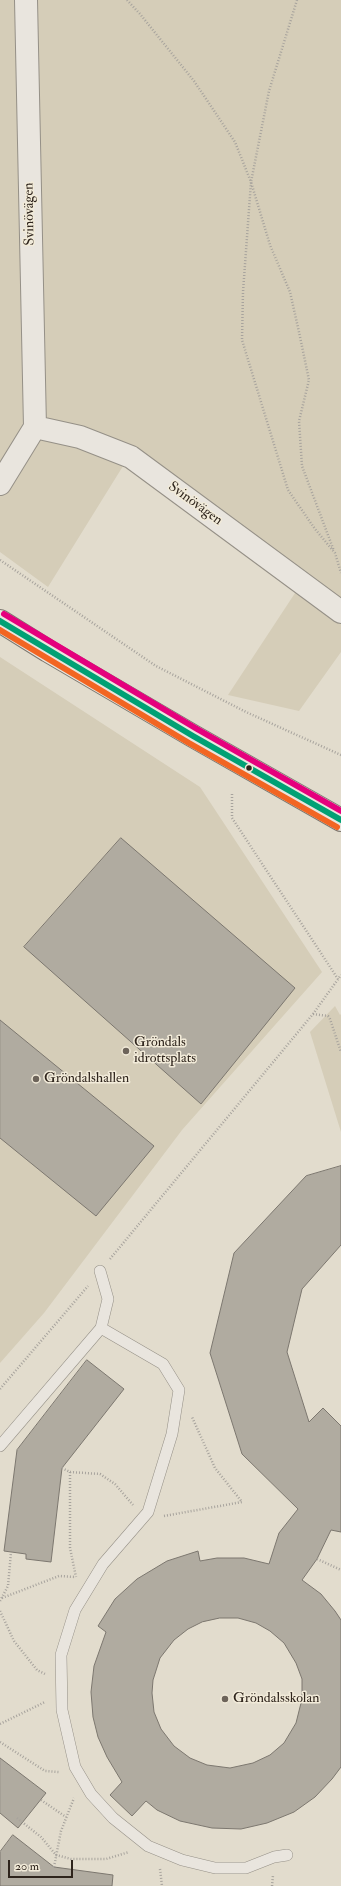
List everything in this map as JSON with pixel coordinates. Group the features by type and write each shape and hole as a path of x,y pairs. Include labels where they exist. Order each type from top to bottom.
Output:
{"street":[{"name":"Svinövägen","path":"26,0 35,428 80,437 131,457 341,612"},
{"path":"0,484 35,428"},
{"path":"0,621 48,652 335,816"}],"lane":[{"path":"0,1446 101,1328 108,1299 100,1271"},
{"path":"101,1328 163,1364 179,1390 172,1434 148,1512 103,1564 75,1610 61,1656 62,1710 74,1767 91,1794 113,1818 148,1846 182,1860 215,1868 246,1868 274,1857 286,1855"}],"path":[{"path":"127,0 194,81 235,142 251,182 270,245 290,292 309,380 299,421 302,466 335,553 341,573"},
{"path":"297,0 269,90 251,182 243,292 242,340 288,490 315,529 335,553"},
{"path":"0,560 156,666 246,712 341,755"},
{"path":"232,794 232,818 338,979"},
{"path":"0,1389 313,1014 341,975"},
{"path":"313,1014 328,1016 330,1018 341,1052"},
{"path":"62,1468 70,1472 70,1548 76,1577"},
{"path":"1,1599 8,1586 11,1552"},
{"path":"317,1559 341,1570"},
{"path":"1,1599 59,1576 94,1579"},
{"path":"0,1611 14,1641 37,1670 62,1682"},
{"path":"0,1724 62,1694"},
{"path":"0,1742 45,1771 82,1779 71,1801 54,1867"},
{"path":"41,1800 66,1817"},
{"path":"17,1818 42,1837 56,1855 71,1859 106,1859 148,1846"}],"shaded area":[{"path":"0,0 341,0 341,652 299,711 228,695 299,587 128,458 48,587 0,552"},
{"name":"Gröndals idrottsplats","path":"0,657 200,787 322,972 182,1130 44,1313 0,1363"},
{"path":"335,1006 340,1015 341,1014 341,1132 310,1032"}],"building":[{"path":"121,838 295,988 201,1104 24,947"},
{"name":"Gröndalshallen","path":"0,1020 154,1146 96,1216 0,1138"},
{"path":"341,1166 341,1245 302,1289 287,1352 309,1422 323,1408 341,1426 341,1532 331,1530 317,1559 302,1580 321,1594 341,1620 341,1767 315,1797 294,1812 267,1823 241,1829 212,1828 180,1821 157,1810 146,1801 132,1816 110,1795 122,1782 107,1757 98,1737 93,1717 91,1692 94,1666 106,1632 98,1626 115,1599 137,1579 167,1561 198,1551 200,1561 217,1558 244,1558 269,1564 279,1533 298,1509 242,1454 210,1353 234,1253 306,1176","holes":["220,1618 238,1618 256,1623 270,1631 284,1643 296,1663 302,1679 302,1699 296,1723 284,1743 270,1755 253,1763 230,1768 207,1765 190,1758 174,1746 161,1729 154,1712 152,1693 153,1680 160,1658 174,1640 188,1629 202,1622"]},
{"path":"87,1360 124,1389 62,1468 51,1562 26,1559 26,1554 4,1551 17,1450"},
{"path":"0,1758 46,1793 18,1828 0,1813"},
{"path":"13,1835 54,1867 113,1875 112,1886 0,1886 0,1852"}],"transit line":[{"path":"4,614 197,729 341,811"},
{"path":"0,621 193,736 341,820"},
{"path":"0,630 189,743 337,827"}],"place":[{"name":"Gröndals idrottsplats","path":"126,1051"},
{"name":"Gröndalshallen","path":"36,1079"},
{"name":"Gröndalsskolan","path":"225,1699"}]}
